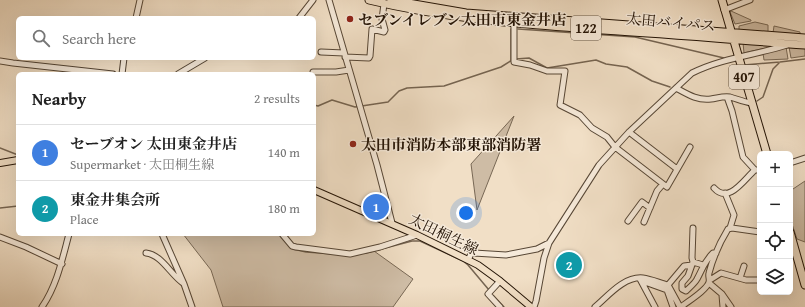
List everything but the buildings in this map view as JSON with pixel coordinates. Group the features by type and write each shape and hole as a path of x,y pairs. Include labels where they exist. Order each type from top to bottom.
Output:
{"highway":[{"name":"太田バイパス","path":"369,0 446,16 514,23 732,37 805,38"},
{"name":"太田バイパス","path":"392,0 466,13 805,45"},
{"name":"407","path":"722,0 765,151"},
{"path":"793,243 805,285"}],"main road":[{"path":"0,163 16,160"},
{"name":"太田桐生線","path":"316,191 478,265 532,307"}],"street":[{"path":"136,16 140,0"},
{"path":"301,16 313,0"},
{"path":"329,0 377,165 392,223"},
{"path":"724,10 750,0"},
{"path":"321,52 369,58 372,29 384,32 385,30 382,19 384,4"},
{"path":"514,23 514,62 530,65 547,71 565,71 560,105 580,115 592,128 607,137 615,147 667,187 690,147"},
{"path":"532,307 536,301 544,258 549,243 600,165 629,132 692,73 730,60 790,44"},
{"path":"122,72 124,60"},
{"path":"181,72 202,60"},
{"path":"0,61 64,71 81,72"},
{"path":"313,72 336,72 349,70"},
{"path":"676,88 697,98 712,99 720,96 751,103"},
{"path":"727,97 732,111 743,157 757,169"},
{"path":"629,132 677,169"},
{"path":"793,162 805,158"},
{"path":"714,188 719,192 726,193 742,184 757,171"},
{"path":"644,222 657,191 663,184"},
{"path":"726,193 734,215 730,228 725,233 708,275 709,282 722,294 731,307"},
{"path":"628,221 642,202 650,208"},
{"path":"694,228 693,264 688,276 682,283 682,289 686,291 697,280 702,266 707,258 713,253 716,253"},
{"path":"730,228 757,232"},
{"path":"42,307 53,288 62,264 69,236"},
{"path":"163,236 184,284 192,307"},
{"path":"284,236 292,246 350,254 417,236"},
{"path":"0,237 26,247 62,264"},
{"path":"468,260 471,254 474,253 506,255 537,249 549,243"},
{"path":"146,252 155,255 177,279 184,284"},
{"path":"668,285 684,266 693,264 702,266"},
{"path":"740,278 744,266"},
{"path":"595,307 625,281 635,278 668,285 680,307 722,273 746,280 757,280"},
{"path":"640,279 655,307"},
{"path":"640,279 666,290 673,307"},
{"path":"500,281 488,294 500,307"},
{"path":"722,294 723,307"}],"shaded area":[{"path":"731,11 751,21 735,24 730,12"},
{"path":"755,22 768,25 768,32 739,30 739,26"},
{"path":"774,26 800,32 800,35 773,33"},
{"path":"743,43 774,46 744,53"},
{"path":"786,47 788,59 764,60 763,53"},
{"path":"789,47 805,48 805,56 791,58"},
{"path":"514,116 477,210 471,164"},
{"path":"805,181 805,242 797,239 793,227 793,189"},
{"path":"185,236 281,236 294,249 350,256 374,251 413,279 393,307 223,307 211,270"}],"waterway":[{"path":"511,29 511,60"},
{"path":"518,29 635,37 724,58"},
{"path":"516,59 529,58 547,68 596,60 606,64 627,67 652,81 670,87"},
{"path":"744,65 805,59"},
{"path":"316,106 332,100 355,107 388,102 399,91 407,88 444,86 501,67 512,60"},
{"path":"757,101 763,97 773,69 779,63"},
{"path":"0,148 16,154"},
{"path":"0,208 16,206"},
{"path":"366,253 412,241 420,241 463,261 489,290"},
{"path":"293,249 306,252 334,254"},
{"path":"491,293 504,307"}],"place":[{"name":"セブンイレブン太田市東金井店","path":"350,19"},
{"name":"太田市消防本部東部消防署","path":"353,144"},
{"name":"セーブオン 太田東金井店","path":"376,207"},
{"name":"東金井集会所","path":"569,265"}]}
